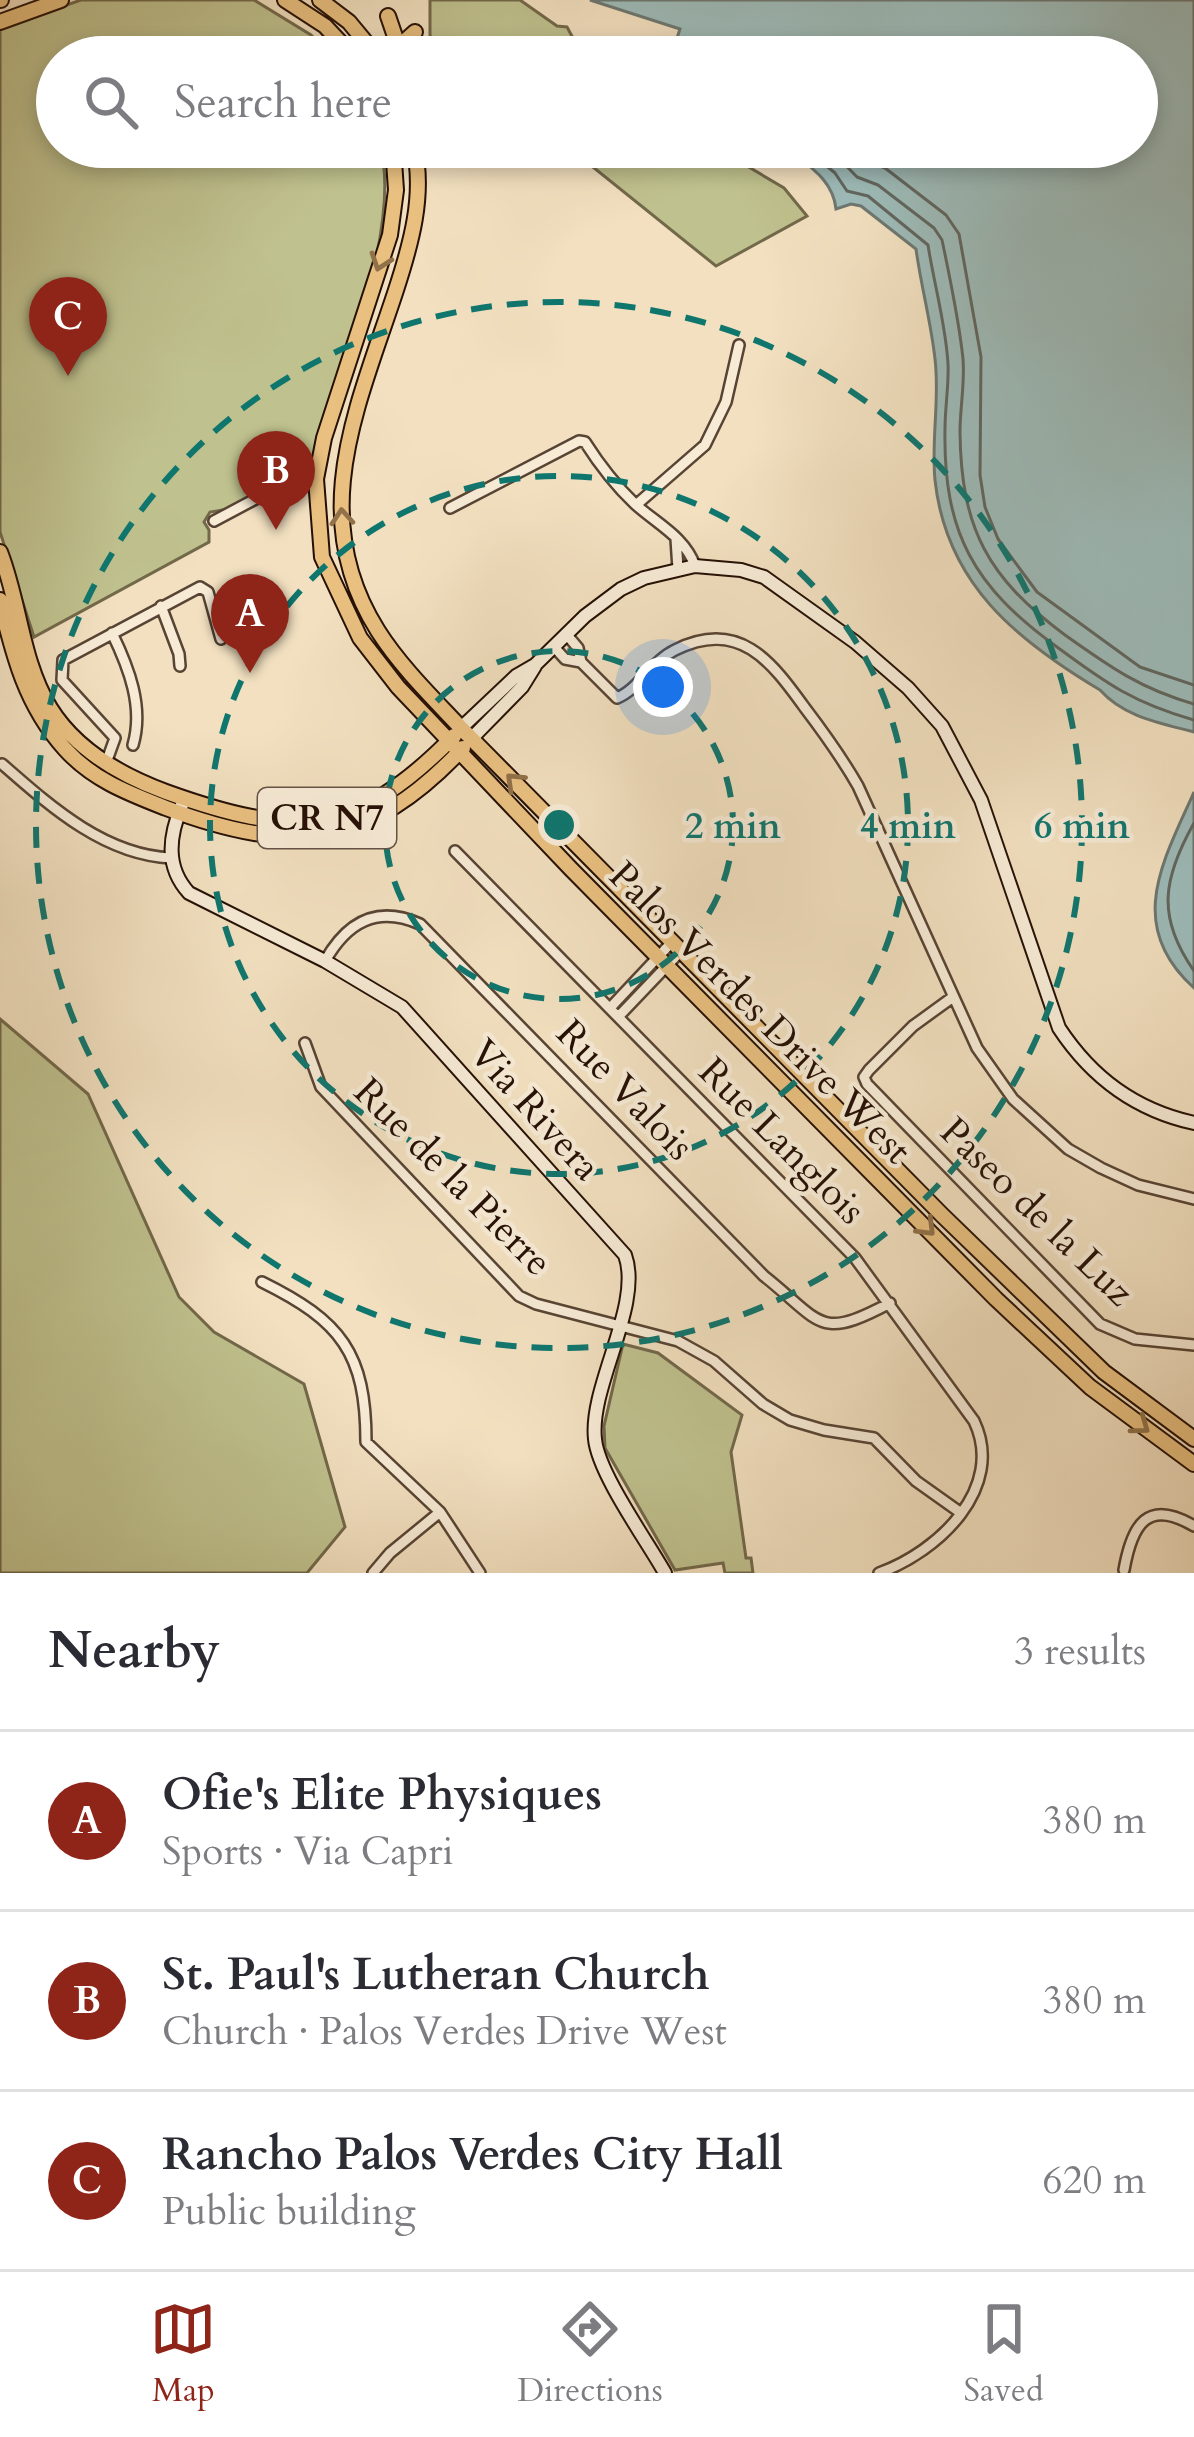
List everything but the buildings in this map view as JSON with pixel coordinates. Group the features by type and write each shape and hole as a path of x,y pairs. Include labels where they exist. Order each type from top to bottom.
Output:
{"main road":[{"path":"0,22 61,0"},
{"path":"320,0 361,36"},
{"path":"287,1 334,36"},
{"path":"388,16 395,36"},
{"path":"411,36 415,32"},
{"name":"Palos Verdes Drive West","path":"394,168 390,235 324,439 316,479 322,557 341,602 375,659 662,963 996,1299 1090,1387 1194,1464"},
{"name":"Palos Verdes Drive West","path":"418,168 407,256 348,436 340,508 351,573 375,628 466,734 1104,1372 1194,1439"},
{"name":"CR N7","path":"0,552 30,665 59,720 141,783 252,835 317,836 370,820 412,795 466,734"},
{"name":"CR N7","path":"0,600 23,685 35,709 63,747 100,780 181,805 260,821 308,821 374,801 454,747"},
{"path":"63,747 76,756 102,757"},
{"path":"252,835 262,830 298,830 308,821"},
{"path":"1090,1387 1104,1372"}],"street":[{"path":"636,505 705,445 726,402 739,345"},
{"path":"450,508 585,442 636,505 689,550 695,566"},
{"path":"214,521 295,478 316,479"},
{"path":"676,539 678,569"},
{"path":"466,734 516,676 535,665 620,589 695,566 741,571 781,586 856,642 925,706 964,762 1059,1028 1092,1071 1118,1093 1160,1114 1194,1123"},
{"path":"102,757 115,738 67,687 60,673 69,656 200,587 205,589 221,639"},
{"path":"161,606 180,667"},
{"path":"112,633 133,688 133,745"},
{"path":"567,635 578,648 581,662 617,698 626,695 645,671 671,651 695,642 723,640 747,646 771,662 858,786 992,1072 1040,1126 1068,1149 1116,1176 1194,1199"},
{"path":"555,647 566,659 581,662"},
{"path":"102,757 112,733"},
{"path":"2,764 71,822 142,856 171,858 181,805"},
{"name":"Rue Langlois","path":"455,851 855,1258 890,1303 981,1436 978,1486 961,1514"},
{"name":"Via Rivera","path":"171,858 189,892 325,961 402,1007 619,1246 630,1274 594,1437 604,1467 665,1573"},
{"name":"Rue Valois","path":"325,961 344,932 366,918 402,916 420,924 764,1276 823,1323 847,1324 890,1303"},
{"path":"614,1013 677,947"},
{"name":"Paseo de la Luz","path":"953,997 914,1026 864,1077 928,1151 1100,1324 1135,1339 1194,1345"},
{"name":"Rue de la Pierre","path":"305,1043 322,1087 519,1296 699,1350 764,1405 790,1420 874,1438 916,1481 961,1514"},
{"path":"262,1282 303,1302 332,1324 346,1344 364,1389 366,1442 440,1512 480,1573"},
{"path":"373,1573 440,1512"},
{"path":"878,1573 916,1557 961,1514"},
{"path":"1124,1570 1137,1526 1150,1516 1169,1514 1194,1526"}],"green space":[{"path":"81,0 254,0 312,36 36,36 36,168 383,168 385,180 376,261 314,465 292,470 229,509 210,512 204,522 209,542 34,637 0,532 0,28"},
{"path":"430,0 520,0 557,26 567,27 572,36 430,36"},
{"path":"594,168 750,168 784,188 807,216 716,266"},
{"path":"0,1019 88,1094 179,1297 214,1332 304,1384 345,1527 307,1573 0,1573"},
{"path":"623,1344 658,1353 742,1415 731,1452 746,1558 751,1558 753,1573 725,1573 723,1563 675,1570 605,1448 604,1426"}],"water":[{"path":"590,0 1194,0 1194,732 1120,707 1014,629 970,579 942,517 935,480 936,374 916,249 861,206 836,209 830,189 811,168 1158,168 1158,36 678,36 680,29"},
{"path":"1194,792 1194,988 1160,940 1155,916 1162,867"}],"place":[{"name":"Rancho Palos Verdes City Hall","path":"68,376"},
{"name":"St. Paul's Lutheran Church","path":"276,530"},
{"name":"Ofie's Elite Physiques","path":"250,673"}]}
